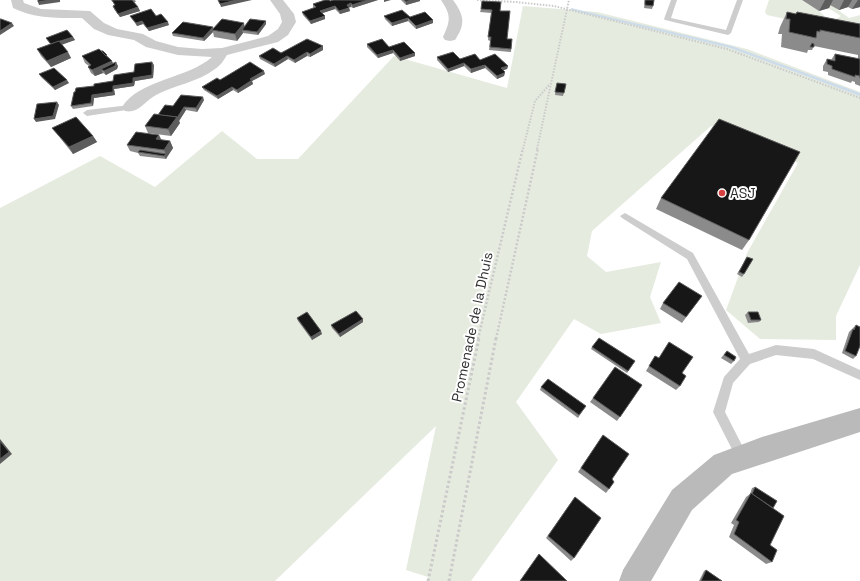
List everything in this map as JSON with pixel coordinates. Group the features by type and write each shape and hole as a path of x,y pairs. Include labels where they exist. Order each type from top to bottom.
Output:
{"street":[{"path":"17,0 18,5 27,11 58,14 85,7 99,26 113,32 138,37 151,44 202,53 222,52 273,39 283,32 289,22 287,14 276,0"},
{"path":"447,0 454,11 457,23 450,37"},
{"path":"130,107 149,93 207,68 219,59 222,52"},
{"path":"634,581 682,500 723,464 860,420"}],"lane":[{"path":"674,0 667,19 728,33 740,0"},
{"path":"87,113 130,107"},
{"path":"625,216 690,256 746,360"},
{"path":"742,457 719,412 728,381 746,360 776,350 814,354 860,375"}],"path":[{"path":"477,0 518,2 566,9 727,49 860,98"},
{"name":"Promenade de la Dhuis","path":"449,581 494,342 530,189 568,0"},
{"name":"Promenade de la Dhuis","path":"428,581 482,322 525,139 535,101 551,84"}],"shaded area":[{"path":"769,0 802,0 819,11 831,22 841,16 825,6 830,4 849,18 860,15 860,27 849,33 767,15 765,12"},
{"path":"523,6 597,12 747,49 860,92 860,265 836,316 836,340 760,339 726,310 747,253 798,163 711,126 592,231 587,256 606,272 661,262 650,297 661,323 601,334 574,319 516,402 558,460 471,581 428,581 428,577 406,570 436,426 275,581 0,581 0,208 100,156 155,187 222,131 257,159 298,159 394,56 507,88"}],"building":[{"path":"38,0 51,0 38,2"},
{"path":"112,0 132,0 138,7 118,14 113,6 115,5"},
{"path":"218,0 237,0 220,4"},
{"path":"325,0 368,0 352,5 351,3 347,5 349,8 339,11 335,6 320,11 325,16 310,21 302,12 316,7 313,4"},
{"path":"645,0 654,0 653,6 645,5"},
{"path":"482,1 501,2 500,11 510,11 507,39 512,39 511,49 490,47 491,37 488,37 492,10 481,9"},
{"path":"151,9 156,16 161,14 168,22 147,28 142,21 136,23 130,16"},
{"path":"402,10 410,17 425,12 433,20 416,26 408,18 392,23 384,16"},
{"path":"787,12 796,14 797,12 860,24 860,38 820,30 820,32 817,31 816,38 789,32 790,19 786,19"},
{"path":"1,19 12,23 0,31"},
{"path":"222,19 244,23 235,34 212,30"},
{"path":"250,19 266,21 257,32 242,30"},
{"path":"183,22 213,27 203,38 172,33"},
{"path":"67,30 73,37 51,44 46,38"},
{"path":"307,39 323,46 310,54 307,52 294,60 287,56 274,64 259,56 273,48 281,53"},
{"path":"382,39 389,47 404,42 415,53 400,58 393,50 377,55 367,44"},
{"path":"59,41 68,52 47,61 37,49"},
{"path":"812,43 814,44 814,47 810,47"},
{"path":"99,49 112,61 92,70 88,67 91,65 82,56"},
{"path":"453,52 460,59 475,54 480,60 495,54 508,66 501,68 505,72 497,76 485,65 471,69 464,63 448,69 437,57"},
{"path":"835,54 860,59 860,76 855,75 855,77 832,69 832,66 827,64 827,59 835,61"},
{"path":"116,62 115,66 104,71 101,69"},
{"path":"152,62 152,75 133,78 133,83 113,86 113,92 92,95 91,103 71,106 76,88 94,86 94,84 113,81 114,75 134,72 135,64"},
{"path":"250,62 264,71 250,79 252,80 237,90 232,87 217,96 202,87 217,78 220,80"},
{"path":"54,68 67,80 53,87 39,74"},
{"path":"557,83 566,84 564,93 555,92"},
{"path":"181,95 203,97 196,108 184,107 177,118 158,115 165,105 173,106"},
{"path":"57,102 53,116 34,119 37,104"},
{"path":"154,114 177,117 168,129 145,126"},
{"path":"76,117 93,136 69,147 52,128"},
{"name":"ASJ","path":"719,119 800,152 749,240 661,198"},
{"path":"136,132 159,135 156,139 170,141 164,150 127,145"},
{"path":"140,150 166,154 164,156 138,152"},
{"path":"747,257 753,259 744,274 739,272"},
{"path":"679,282 702,296 686,317 663,303"},
{"path":"356,311 363,319 339,334 331,325"},
{"path":"307,312 321,331 311,337 297,318"},
{"path":"748,312 758,312 761,320 751,320"},
{"path":"856,325 860,327 860,346 856,356 845,351 853,329 854,330"},
{"path":"599,338 635,361 628,371 592,347"},
{"path":"669,342 693,357 682,373 686,376 680,386 649,366 655,356 659,358"},
{"path":"727,351 736,357 734,361 724,355"},
{"path":"615,367 642,385 620,417 593,398"},
{"path":"548,379 586,406 579,415 541,387"},
{"path":"603,435 629,454 612,479 614,482 609,489 581,468"},
{"path":"0,441 9,452 0,459"},
{"path":"755,487 777,501 773,508 752,494"},
{"path":"751,493 784,516 770,545 777,550 772,562 734,534 739,522 736,520"},
{"path":"575,497 601,518 574,558 548,536"},
{"path":"539,554 567,581 520,581"},
{"path":"706,570 722,581 701,581"}],"waterway":[{"path":"572,9 731,47 860,95"}],"place":[{"name":"ASJ","path":"722,193"}]}
